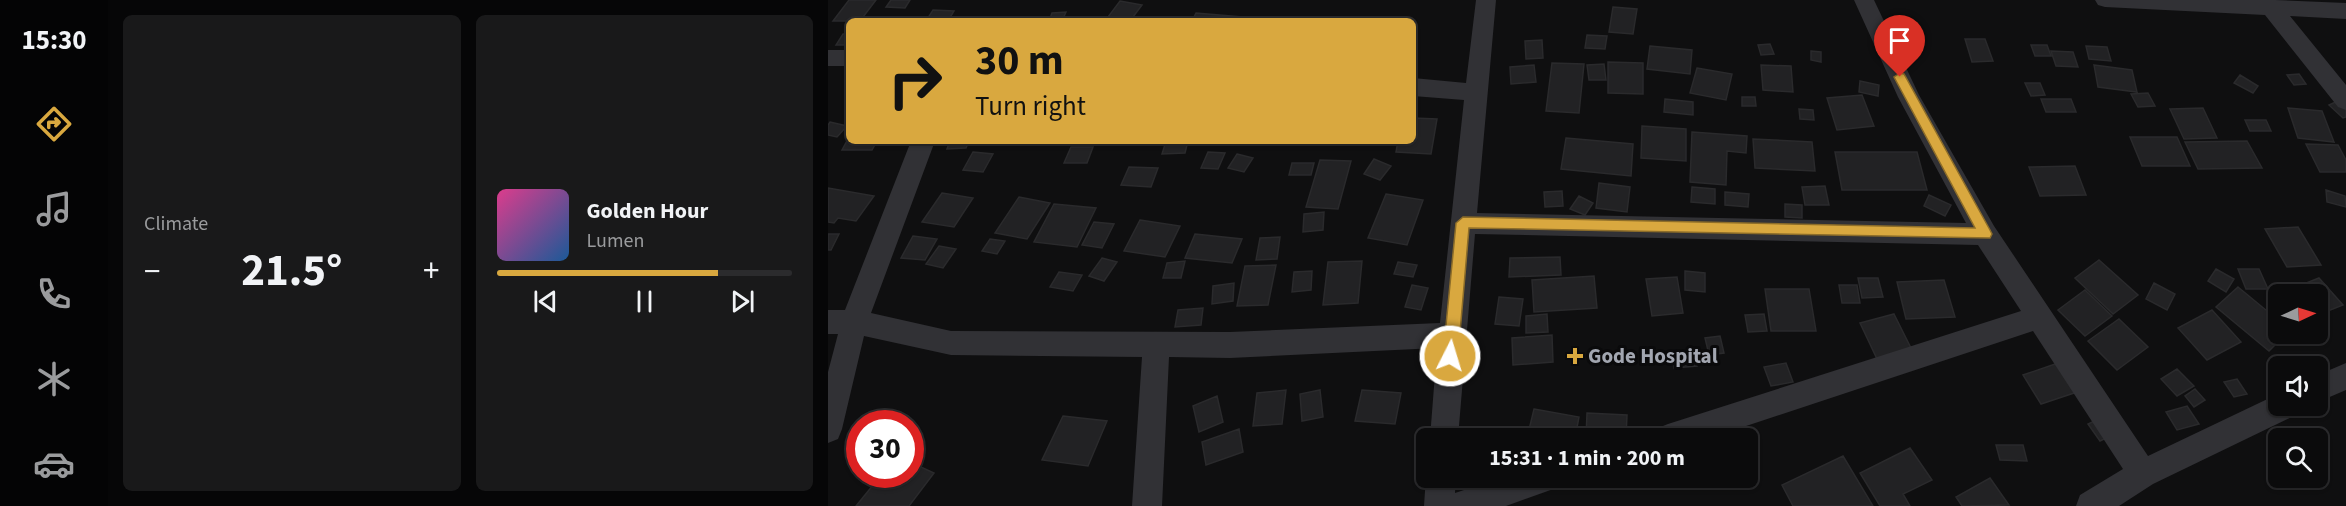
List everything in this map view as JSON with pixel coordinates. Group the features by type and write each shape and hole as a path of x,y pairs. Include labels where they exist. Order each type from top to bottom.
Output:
{"street":[{"path":"1445,428 1486,0"},
{"path":"1864,0 1909,97 1985,234 2143,474"},
{"path":"2105,0 2260,4 2346,11"},
{"path":"2260,4 2346,100"},
{"path":"828,58 846,58"},
{"path":"1416,87 1476,92"},
{"path":"828,429 841,322 921,144"},
{"path":"1463,223 1985,234"},
{"path":"1699,428 2038,317"},
{"path":"841,322 951,343 1230,345 1452,335"},
{"path":"1147,506 1156,346"},
{"path":"2328,384 2346,375"},
{"path":"2108,502 2143,474 2268,414"},
{"path":"1439,506 1440,488"},
{"path":"1460,506 1515,488"}],"building":[{"path":"849,0 876,0 862,18 833,21"},
{"path":"891,0 910,0 905,8 886,7"},
{"path":"1120,1 1142,5 1132,18 1107,18"},
{"path":"1613,7 1637,9 1633,34 1609,32"},
{"path":"933,10 954,11 950,18 928,18"},
{"path":"1066,12 1063,18 1050,18 1052,13"},
{"path":"1196,13 1242,17 1242,18 1194,18"},
{"path":"843,34 846,34 846,45 836,45"},
{"path":"1587,35 1607,36 1605,49 1585,48"},
{"path":"1965,39 1985,39 1993,61 1972,62"},
{"path":"1542,40 1543,58 1526,59 1525,41"},
{"path":"1770,44 1774,54 1761,55 1758,45"},
{"path":"2031,45 2047,45 2051,56 2035,56"},
{"path":"1650,46 1692,50 1690,74 1647,69"},
{"path":"2086,46 2107,47 2111,61 2089,59"},
{"path":"1811,51 1821,52 1821,62 1811,60"},
{"path":"2051,51 2073,52 2078,67 2056,66"},
{"path":"1608,62 1643,63 1643,94 1608,93"},
{"path":"1552,63 1584,64 1579,113 1546,111"},
{"path":"1604,64 1606,80 1589,80 1587,65"},
{"path":"1534,65 1536,82 1511,84 1510,67"},
{"path":"1761,65 1791,66 1793,92 1763,90"},
{"path":"2094,65 2132,70 2137,92 2098,87"},
{"path":"1697,68 1732,74 1726,100 1690,93"},
{"path":"2299,74 2306,84 2294,85 2287,75"},
{"path":"2240,75 2258,86 2253,93 2234,83"},
{"path":"1860,81 1879,85 1878,96 1859,92"},
{"path":"2025,83 2040,83 2045,95 2031,96"},
{"path":"2148,93 2155,106 2138,107 2131,94"},
{"path":"1862,95 1874,126 1837,130 1827,98"},
{"path":"1742,97 1755,97 1756,106 1742,106"},
{"path":"1665,99 1693,102 1693,115 1664,112"},
{"path":"2041,99 2071,99 2076,112 2046,112"},
{"path":"2340,100 2346,105 2346,117 2343,118 2329,105"},
{"path":"2203,108 2217,138 2184,139 2170,109"},
{"path":"2288,108 2322,111 2334,142 2298,138"},
{"path":"1799,109 1813,110 1814,120 1800,119"},
{"path":"1416,118 1437,119 1431,154 1396,152 1397,144 1416,144"},
{"path":"2245,120 2266,120 2271,131 2250,131"},
{"path":"830,122 846,127 837,137 828,135"},
{"path":"1642,126 1686,129 1686,161 1641,158"},
{"path":"1692,132 1747,136 1746,153 1727,151 1726,185 1690,182"},
{"path":"2130,137 2177,137 2190,166 2142,166"},
{"path":"1566,138 1633,144 1631,176 1561,169"},
{"path":"1753,139 1812,142 1815,171 1755,168"},
{"path":"2247,141 2262,168 2198,169 2185,142"},
{"path":"846,143 875,144 872,150 842,150"},
{"path":"949,144 968,144 966,148 947,149"},
{"path":"1165,144 1187,144 1185,153 1162,154"},
{"path":"2306,144 2338,145 2346,160 2346,172 2320,172"},
{"path":"1071,147 1093,147 1087,163 1064,163"},
{"path":"973,152 993,154 983,172 963,170"},
{"path":"1208,152 1225,153 1218,169 1201,168"},
{"path":"1835,152 1917,152 1927,190 1842,190"},
{"path":"1237,154 1253,158 1244,172 1228,168"},
{"path":"1374,159 1391,166 1380,180 1364,174"},
{"path":"1320,160 1351,161 1338,209 1306,207"},
{"path":"1292,163 1314,163 1311,175 1289,175"},
{"path":"2075,166 2086,195 2040,196 2029,167"},
{"path":"1129,167 1158,168 1151,187 1121,185"},
{"path":"1599,183 1630,187 1627,212 1596,208"},
{"path":"1825,186 1829,205 1805,205 1802,187"},
{"path":"1692,187 1715,189 1715,204 1691,202"},
{"path":"828,188 874,196 856,221 838,218 834,223 828,222"},
{"path":"2326,190 2345,196 2346,207 2327,202"},
{"path":"1562,191 1563,206 1545,207 1544,192"},
{"path":"1725,192 1749,194 1748,207 1725,205"},
{"path":"942,193 973,198 954,227 922,222"},
{"path":"1386,194 1423,200 1407,245 1368,238"},
{"path":"1929,195 1951,205 1945,216 1924,206"},
{"path":"1579,196 1593,203 1585,215 1570,209"},
{"path":"1019,197 1050,203 1027,239 995,233"},
{"path":"1054,204 1096,208 1077,247 1034,242"},
{"path":"1785,204 1802,205 1802,218 1785,217"},
{"path":"1324,212 1323,230 1303,232 1304,214"},
{"path":"1140,220 1180,226 1165,257 1124,251"},
{"path":"1094,222 1114,224 1102,248 1082,245"},
{"path":"2298,227 2321,265 2287,267 2265,229"},
{"path":"828,234 839,234 831,250 828,250"},
{"path":"1195,234 1242,239 1232,263 1185,258"},
{"path":"913,236 937,239 925,260 901,258"},
{"path":"1280,237 1277,259 1256,260 1260,238"},
{"path":"990,239 1005,241 997,254 982,251"},
{"path":"939,246 956,249 943,268 926,264"},
{"path":"1560,257 1561,275 1509,277 1510,258"},
{"path":"1102,258 1117,262 1104,281 1089,276"},
{"path":"2099,260 2138,295 2113,314 2075,278"},
{"path":"1185,261 1181,278 1163,278 1167,263"},
{"path":"1362,261 1358,303 1323,305 1328,262"},
{"path":"1398,262 1417,265 1413,277 1394,274"},
{"path":"1276,265 1268,305 1237,306 1245,266"},
{"path":"2216,269 2234,279 2226,292 2208,281"},
{"path":"2238,269 2259,269 2268,289 2246,289"},
{"path":"1312,271 1311,290 1292,292 1294,272"},
{"path":"1685,271 1705,273 1705,292 1685,290"},
{"path":"1059,272 1082,275 1073,291 1050,287"},
{"path":"1594,276 1597,308 1534,312 1532,280"},
{"path":"1677,277 1683,313 1652,316 1646,279"},
{"path":"1858,278 1878,278 1883,297 1862,298"},
{"path":"2319,278 2324,284 2304,284"},
{"path":"1944,280 1955,317 1906,319 1897,282"},
{"path":"1234,283 1233,301 1212,304 1213,286"},
{"path":"2154,283 2175,294 2167,310 2146,299"},
{"path":"1412,285 1428,288 1421,310 1405,307"},
{"path":"1839,285 1857,285 1860,303 1842,303"},
{"path":"2238,287 2268,312 2268,344 2276,344 2269,351 2216,307"},
{"path":"2328,288 2343,305 2328,311"},
{"path":"1765,289 1809,289 1816,331 1771,331"},
{"path":"2085,290 2112,316 2085,336 2058,310"},
{"path":"1499,297 1523,299 1519,326 1495,324"},
{"path":"1203,308 1201,325 1175,327 1178,310"},
{"path":"2212,310 2241,342 2207,360 2178,328"},
{"path":"1547,314 1548,332 1526,333 1526,316"},
{"path":"1764,314 1767,331 1748,332 1745,315"},
{"path":"1894,314 1913,352 1878,361 1860,323"},
{"path":"2119,319 2148,347 2117,370 2088,341"},
{"path":"1552,335 1553,362 1513,365 1512,338"},
{"path":"1720,336 1724,353 1709,355 1705,338"},
{"path":"1693,351 1697,366 1674,368 1671,353"},
{"path":"2064,361 2083,390 2041,404 2023,375"},
{"path":"1786,363 1793,382 1771,386 1764,367"},
{"path":"2177,369 2194,386 2177,396 2161,379"},
{"path":"2237,379 2247,394 2234,397 2224,382"},
{"path":"2195,389 2205,400 2194,407 2185,396"},
{"path":"1286,390 1282,424 1253,426 1257,393"},
{"path":"1320,390 1323,417 1302,421 1300,394"},
{"path":"1362,390 1401,393 1395,424 1355,421"},
{"path":"1217,396 1223,422 1199,432 1193,406"},
{"path":"2187,406 2199,424 2177,430 2166,412"},
{"path":"1534,409 1579,417 1577,428 1529,428"},
{"path":"1587,413 1627,415 1626,428 1586,428"},
{"path":"1063,416 1107,421 1088,466 1042,460"},
{"path":"2105,416 2117,433 2100,441 2088,424"},
{"path":"1239,429 1243,452 1206,465 1202,442"},
{"path":"1996,445 2023,445 2027,461 2000,460"},
{"path":"1910,448 1932,480 1903,494 1910,506 1880,506 1860,473"},
{"path":"1843,456 1873,506 1793,506 1782,485"},
{"path":"924,468 934,473 924,486"},
{"path":"1990,478 2009,505 1962,506 1956,497"},
{"path":"871,488 923,488 909,506 856,506"}],"place":[{"name":"Gode Hospital","path":"1575,356"}],"route":[{"path":"1450,356 1463,223 1985,234 1900,77"}]}
